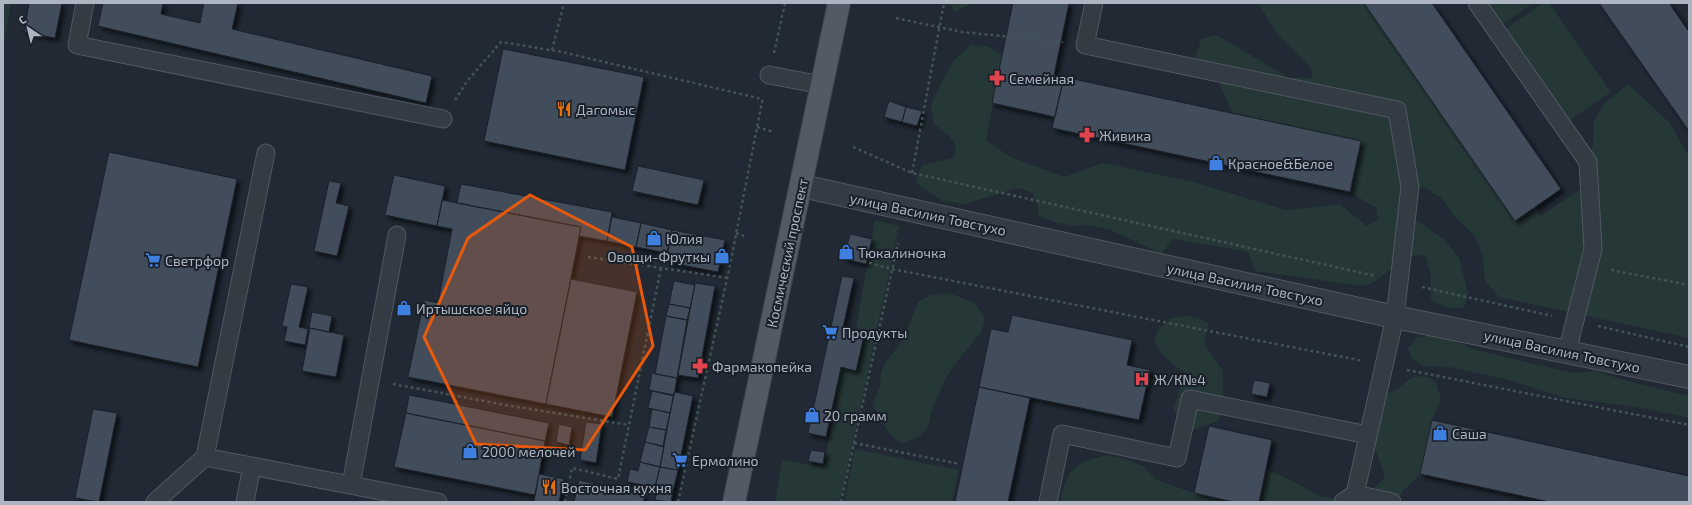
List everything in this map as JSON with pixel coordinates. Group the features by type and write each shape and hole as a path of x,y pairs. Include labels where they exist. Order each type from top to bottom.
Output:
{"main road":[{"name":"Космический проспект","path":"734,502 802,186 839,3"}],"street":[{"name":"улица Василия Товстухо","path":"802,186 1395,317 1689,377"}],"lane":[{"path":"85,3 77,45 443,119"},
{"path":"1094,3 1085,45 1396,110 1410,187 1395,317 1368,436 1349,498 1392,502"},
{"path":"1477,3 1588,162 1593,249 1567,352"},
{"path":"769,75 822,85"},
{"path":"155,502 206,456 266,153"},
{"path":"351,485 397,235"},
{"path":"1048,502 1062,434 1177,458 1190,399 1368,436"},
{"path":"206,456 438,502"},
{"path":"245,502 252,466"}],"path":[{"path":"552,50 564,3"},
{"path":"769,75 785,3"},
{"path":"912,173 944,3"},
{"path":"896,18 962,32 1085,45"},
{"path":"443,119 468,80 501,42 552,50 763,99 728,278 678,502"},
{"path":"757,127 774,132"},
{"path":"853,147 912,173 1689,347"},
{"path":"736,233 744,236"},
{"path":"841,502 898,243"},
{"path":"840,255 892,269 1689,425"},
{"path":"588,257 728,278"},
{"path":"1589,265 1689,285"},
{"path":"565,502 572,468 618,479 661,268"},
{"path":"370,379 505,405 629,425"},
{"path":"854,443 960,464"}],"highlighted area":[{"path":"530,195 632,247 653,346 585,450 476,444 424,337 468,238"}],"shaded area":[{"path":"3,3 11,3 3,48"},
{"path":"950,3 971,3 970,5 955,12"},
{"path":"1258,3 1364,3 1515,220 1537,206 1539,217 1585,186 1593,143 1594,121 1604,104 1628,84 1669,122 1689,156 1689,338 1499,297 1485,281 1482,254 1475,236 1456,218 1441,198 1424,187 1403,193 1402,202 1417,220 1443,239 1459,257 1468,293 1465,306 1448,308 1431,300 1431,277 1425,255 1410,256 1371,284 1362,286 1255,271 1248,252 1173,239 1161,254 1111,230 1088,225 1076,226 1056,223 1038,215 1038,207 1033,193 1018,188 965,204 942,201 919,185 916,179 922,165 954,158 956,145 950,137 934,124 931,105 943,80 954,60 971,45 988,46 1002,55 986,140 1009,156 1064,177 1103,163 1194,182 1286,210 1340,204 1367,226 1378,220 1376,208 1350,192 1361,141 1233,113 1219,84 1196,57 1201,39 1217,35 1289,78 1312,78 1311,68 1277,34"},
{"path":"1488,3 1533,3 1503,24"},
{"path":"1543,3 1549,3 1611,92 1568,122 1505,29"},
{"path":"875,220 899,226 840,502 775,502 782,460 824,467 841,369 858,371 866,330 856,328"},
{"path":"949,293 973,302 985,316 982,331 947,376 932,410 928,427 918,437 902,444 892,436 885,427 873,405 880,385 881,372 885,363 903,340 918,302 930,295"},
{"path":"1190,316 1202,319 1209,324 1204,344 1223,371 1223,403 1219,418 1216,422 1189,431 1180,424 1173,408 1186,373 1167,360 1154,340 1159,328 1171,318"},
{"path":"1437,335 1477,350 1530,363 1573,373 1596,371 1624,380 1689,396 1689,418 1637,407 1566,398 1508,380 1449,367 1423,366 1411,357 1408,348 1417,337"},
{"path":"1420,376 1428,377 1436,382 1441,399 1432,420 1420,474 1402,492 1399,498 1403,502 1355,502 1374,489 1385,476 1371,438 1379,397 1396,390 1411,378"},
{"path":"855,449 959,470 952,502 844,502"},
{"path":"1106,455 1122,458 1143,466 1157,480 1194,493 1234,502 1060,502 1066,482 1073,470 1079,465"},
{"path":"1266,469 1293,481 1320,496 1355,502 1259,502"}],"building":[{"path":"29,3 62,3 55,38 24,32"},
{"path":"103,3 163,3 161,14 200,23 204,3 238,3 232,29 432,76 426,103 98,26"},
{"path":"1013,3 1069,3 1054,75 1064,77 1055,117 992,103"},
{"path":"1364,3 1432,3 1561,189 1515,221"},
{"path":"1599,3 1669,3 1689,32 1689,131"},
{"name":"Дагомыс","path":"503,49 644,77 625,170 484,141"},
{"path":"1064,77 1361,141 1350,192 1052,128"},
{"path":"889,101 906,107 902,122 884,117"},
{"path":"906,107 922,111 917,126 902,122"},
{"name":"Светрфор","path":"109,152 237,179 198,367 69,340"},
{"path":"638,166 704,180 698,205 632,191"},
{"path":"394,175 445,186 437,226 385,215"},
{"path":"329,181 341,183 336,203 349,206 337,256 314,251"},
{"path":"461,184 612,212 607,241 579,236 581,227 457,203"},
{"path":"442,200 581,227 546,404 408,377 424,300 438,303 452,229 437,226"},
{"path":"612,217 641,223 636,247 607,241"},
{"name":"Юлия","path":"641,223 672,230 667,253 636,247"},
{"path":"672,230 725,240 718,272 666,262"},
{"path":"850,234 872,239 866,264 844,259"},
{"path":"842,276 854,278 843,327 865,331 856,371 841,367 826,437 808,433"},
{"path":"571,279 637,292 612,417 546,404"},
{"path":"674,281 695,285 690,308 669,304"},
{"path":"695,283 715,286 698,378 678,375"},
{"path":"291,284 308,287 299,327 308,329 305,345 284,341 287,327 282,326"},
{"path":"669,304 690,308 687,320 666,316"},
{"path":"312,312 332,316 329,332 309,328"},
{"path":"1012,315 1132,340 1127,365 1150,370 1139,420 979,387 991,329 1008,332"},
{"path":"666,316 687,320 677,378 655,374"},
{"path":"310,328 344,335 336,377 302,371"},
{"path":"652,373 677,378 674,395 649,390"},
{"path":"1254,380 1270,383 1267,397 1251,394"},
{"path":"979,387 1030,398 1008,502 955,502"},
{"path":"652,391 674,396 670,413 648,408"},
{"path":"674,392 693,396 678,470 660,467"},
{"path":"409,395 549,423 545,441 406,413"},
{"path":"93,409 117,413 99,502 75,498"},
{"path":"652,409 670,413 666,430 649,427"},
{"name":"2000 мелочей","path":"406,413 545,441 535,495 394,467"},
{"path":"1432,420 1689,476 1689,502 1550,502 1420,474"},
{"path":"586,422 602,424 596,463 580,460"},
{"path":"559,424 572,427 569,445 556,442"},
{"path":"1209,426 1272,440 1259,502 1234,502 1194,493"},
{"path":"649,427 666,430 663,446 645,442"},
{"path":"645,442 664,447 660,467 640,462"},
{"path":"811,450 825,452 823,464 808,461"},
{"path":"640,462 660,467 655,487 627,482 630,469 638,471"},
{"path":"660,467 678,470 673,491 655,487"},
{"name":"Восточная кухня","path":"539,474 564,479 559,502 534,502"},
{"path":"579,480 645,496 643,502 574,502"},
{"path":"658,488 673,491 671,502 655,500"}],"place":[{"name":"Семейная","path":"997,78"},
{"name":"Дагомыс","path":"564,109"},
{"name":"Живика","path":"1087,135"},
{"name":"Красное&Белое","path":"1216,163"},
{"name":"Юлия","path":"654,238"},
{"name":"Тюкалиночка","path":"846,252"},
{"name":"Овощи-Фруткы","path":"722,256"},
{"name":"Светрфор","path":"153,260"},
{"name":"Иртышское яйцо","path":"404,308"},
{"name":"Продукты","path":"830,332"},
{"name":"Фармакопейка","path":"700,366"},
{"name":"Ж/К№4","path":"1142,379"},
{"name":"20 грамм","path":"812,415"},
{"name":"Саша","path":"1440,433"},
{"name":"2000 мелочей","path":"470,451"},
{"name":"Ермолино","path":"680,460"},
{"name":"Восточная кухня","path":"549,487"}]}
